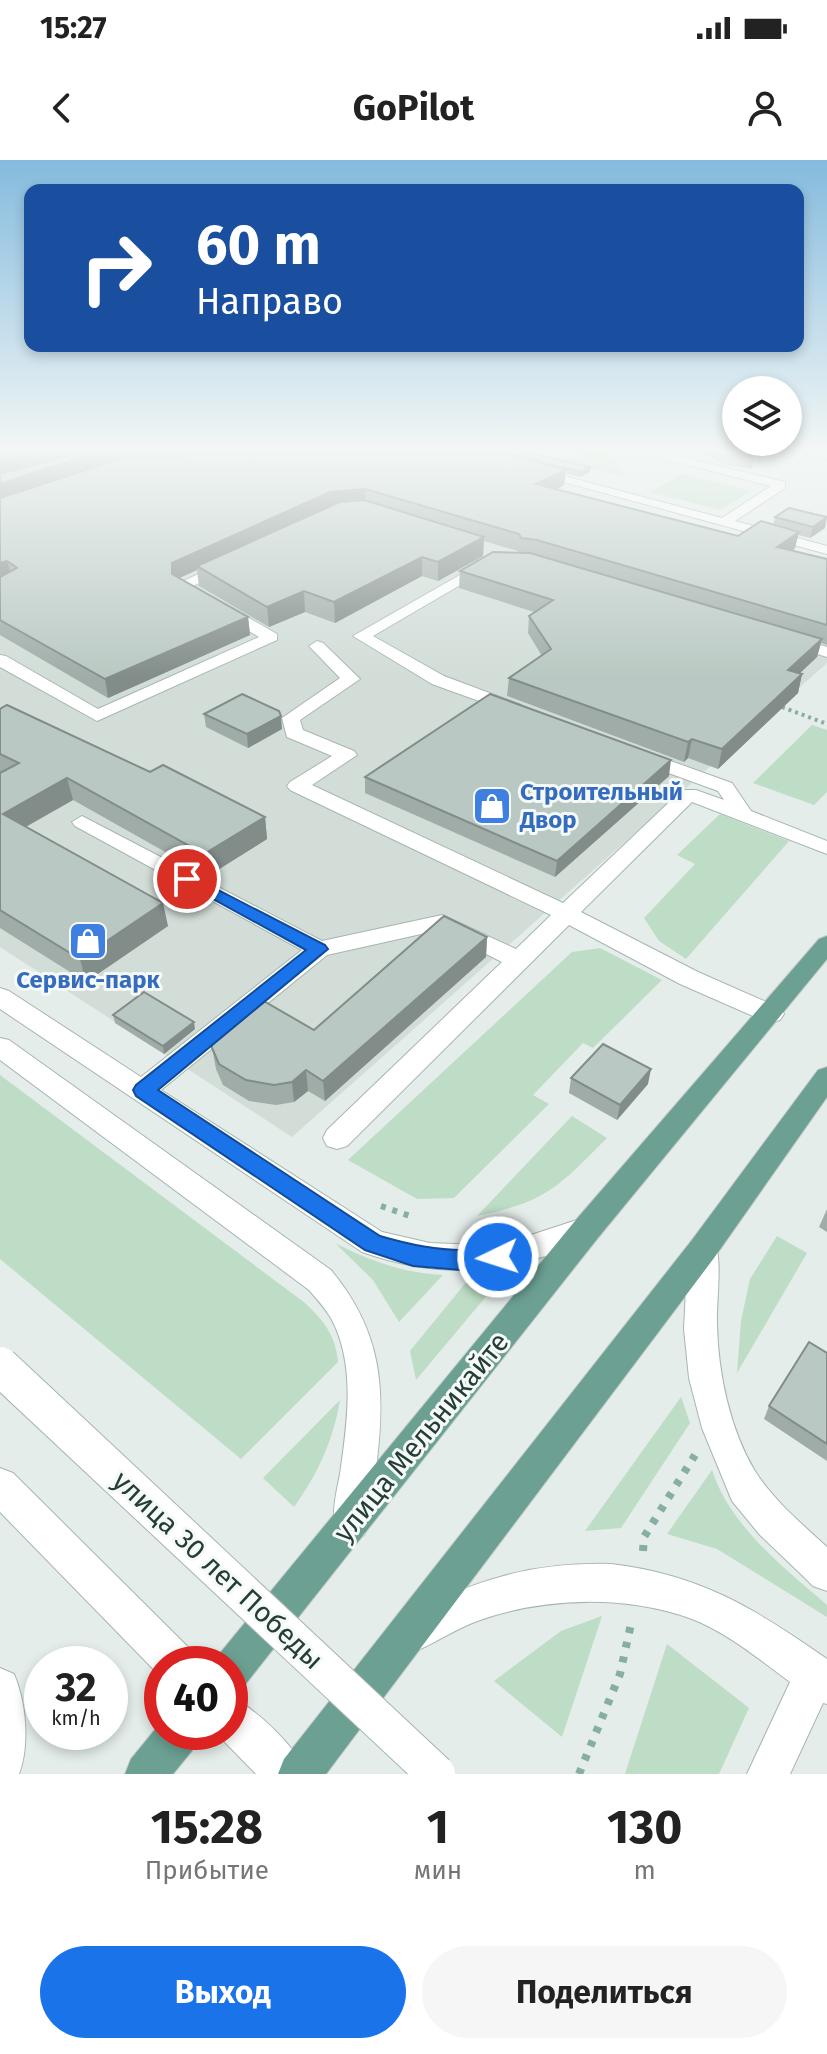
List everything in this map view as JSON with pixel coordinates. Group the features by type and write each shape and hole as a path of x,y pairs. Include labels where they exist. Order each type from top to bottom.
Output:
{"main road":[{"name":"улица Мельникайте","path":"248,1650 586,1230 827,944"},
{"path":"299,1774 703,1249 827,1077"},
{"path":"146,1774 165,1750"}],"street":[{"path":"744,527 827,550"},
{"path":"496,555 361,636 438,680 538,718"},
{"path":"0,660 97,716 271,637 181,586 238,560"},
{"path":"768,634 827,652"},
{"path":"317,646 351,679 291,718 294,733 347,755 297,786 565,913 689,978 771,1014"},
{"path":"625,750 725,787 743,815"},
{"path":"337,1138 689,794 827,848"},
{"path":"82,822 319,949"},
{"path":"143,1090 319,949 442,922 517,960"},
{"path":"0,997 373,1243 400,1252 461,1260 498,1257 586,1230"},
{"path":"0,1047 320,1280 342,1308 361,1362 363,1396 351,1525"},
{"path":"703,1249 698,1308 699,1350 721,1434 743,1486 778,1528 827,1572"},
{"name":"улица 30 лет Победы","path":"0,1366 436,1774"},
{"path":"0,1486 159,1646"},
{"path":"408,1634 475,1602 538,1585 580,1582 639,1587 692,1600 740,1625 821,1680 768,1774"},
{"path":"0,1688 4,1736 0,1769"},
{"path":"248,1736 286,1774"}],"path":[{"path":"782,707 827,724"}],"shaded area":[{"path":"122,527 636,527 827,578 827,663 292,1137 0,947 0,567"}],"green space":[{"path":"812,725 827,730 827,792 814,805 753,783"},
{"path":"720,814 789,841 686,959 659,941 644,918 695,864 677,855"},
{"path":"600,948 662,980 593,1048 583,1043 533,1095 549,1104 454,1198 417,1199 348,1160 572,952"},
{"path":"0,1075 305,1303 328,1329 338,1362 241,1459 0,1259"},
{"path":"572,1116 607,1138 550,1190 520,1205 477,1216"},
{"path":"777,1236 807,1253 737,1373 741,1321 750,1279"},
{"path":"335,1243 387,1265 443,1275 399,1322 373,1280"},
{"path":"472,1275 504,1275 416,1380 410,1351"},
{"path":"681,1397 690,1423 621,1528 585,1531"},
{"path":"340,1400 323,1456 294,1507 263,1478"},
{"path":"712,1470 731,1509 745,1527 776,1560 827,1605 827,1617 717,1549 667,1534"},
{"path":"602,1616 562,1737 494,1681 561,1631"},
{"path":"667,1644 749,1708 719,1774 625,1774"}],"building":[{"path":"0,527 251,527 172,563 172,574 248,617 105,679 0,620 0,577 17,568 7,561 0,563"},
{"path":"283,527 453,527 484,537 438,562 422,557 334,602 304,591 267,607 197,566"},
{"path":"496,527 704,527 738,536 751,527 783,527 799,532 777,547 827,559 827,625 537,540 521,538 519,534"},
{"path":"493,552 530,553 822,639 788,670 802,674 722,749 692,739 688,742 509,678 551,649 529,616 553,600 460,571"},
{"path":"242,694 279,711 281,716 247,734 204,714"},
{"path":"490,694 671,760 557,861 365,777"},
{"path":"7,705 150,772 163,765 265,817 204,854 67,778 3,814 163,903 80,959 0,910 0,773 19,763 0,754 0,709"},
{"path":"444,916 487,937 323,1081 306,1070 292,1082 274,1085 246,1080 219,1064 212,1048 211,1032 255,996 314,1030"},
{"path":"144,992 194,1022 163,1046 113,1015"},
{"path":"603,1044 651,1069 620,1105 571,1078"},
{"path":"809,1342 827,1353 827,1444 769,1406"}],"place":[{"name":"Строительный Двор","path":"492,806"},
{"name":"Сервис-парк","path":"88,941"}],"route":[{"path":"187,879 319,949 143,1090 373,1243 413,1256 461,1260 498,1257"}]}
